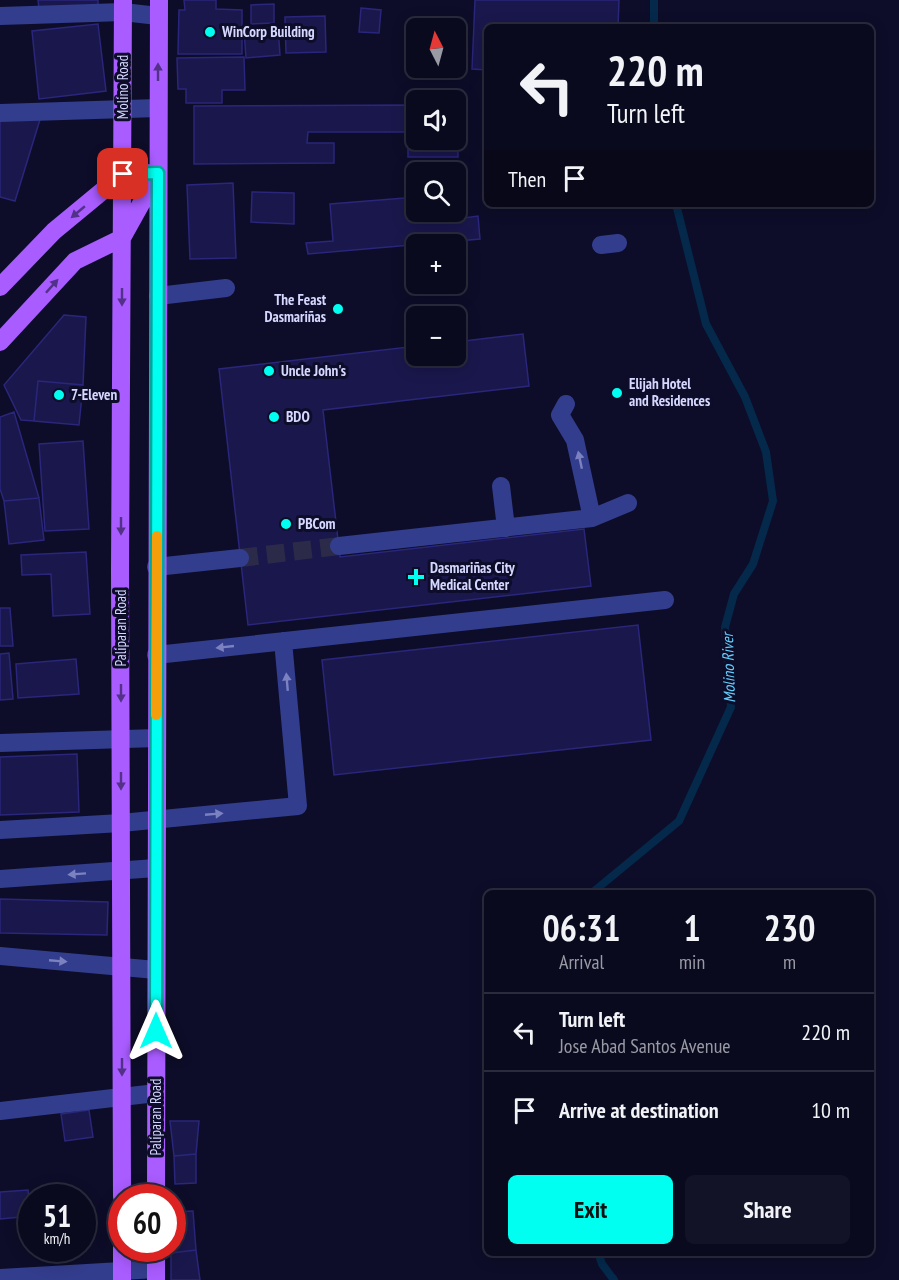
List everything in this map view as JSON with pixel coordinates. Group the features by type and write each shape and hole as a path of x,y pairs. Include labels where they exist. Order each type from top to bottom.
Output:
{"main road":[{"name":"Molino Road","path":"122,238 123,6"},
{"path":"0,342 75,261 122,238 158,173 159,8"},
{"path":"0,287 54,231 123,174 158,173"},
{"name":"Paliparan Road","path":"156,1184 158,173"},
{"name":"Paliparan Road","path":"122,238 122,1184"}],"street":[{"path":"0,16 123,6 159,8"},
{"path":"0,112 123,107 158,108"},
{"path":"158,296 226,288"},
{"path":"566,404 560,415 575,440 592,518"},
{"path":"501,486 506,528"},
{"path":"339,546 592,518 628,503"},
{"path":"156,567 240,558"},
{"path":"156,655 665,600"},
{"path":"0,830 121,823 298,806 283,641"},
{"path":"0,743 156,738"},
{"path":"0,879 156,868"},
{"path":"0,956 156,970"},
{"path":"0,1111 156,1093"},
{"path":"0,1278 156,1274"}],"building":[{"path":"38,0 98,0 98,5 39,9"},
{"name":"WinCorp Building","path":"184,0 216,0 216,9 242,10 242,54 178,54 179,10 185,10"},
{"path":"475,0 619,0 618,24 484,24 484,70 472,69"},
{"path":"274,4 274,23 251,24 251,5"},
{"path":"361,8 381,10 379,33 359,32"},
{"path":"325,16 326,52 286,53 285,17"},
{"path":"98,24 106,91 39,99 32,31"},
{"path":"278,27 280,55 246,58 244,30"},
{"path":"244,57 245,90 222,90 222,103 186,103 186,89 178,89 177,58"},
{"path":"406,105 406,132 308,132 307,143 334,143 334,163 194,164 194,106"},
{"path":"42,113 15,201 0,197 0,115"},
{"path":"408,150 458,150 458,157 408,157"},
{"path":"233,183 236,258 190,259 187,185"},
{"path":"252,192 294,193 294,224 251,222"},
{"path":"406,198 406,222 466,222 466,218 478,216 480,239 466,240 466,234 406,234 406,245 308,254 306,243 333,241 330,204"},
{"path":"64,315 86,317 83,385 38,381 34,421 21,420 4,385"},
{"path":"523,334 529,386 323,410 340,557 584,529 591,586 248,625 219,369 406,347 406,366 466,366 466,341"},
{"name":"7-Eleven","path":"38,381 83,385 79,425 34,421"},
{"path":"14,412 39,498 4,501 0,489 0,417"},
{"path":"83,441 89,529 45,531 39,444"},
{"path":"39,498 44,540 9,544 4,501"},
{"path":"86,552 90,614 53,616 51,574 22,575 21,555"},
{"path":"0,608 10,608 13,646 0,646"},
{"path":"638,625 651,740 334,775 322,660"},
{"path":"9,653 13,699 0,700 0,654"},
{"path":"76,659 79,694 18,698 16,664"},
{"path":"77,754 79,812 0,815 0,757"},
{"path":"0,899 108,902 107,935 0,933"},
{"path":"89,1110 93,1137 65,1141 61,1114"},
{"path":"170,1121 199,1121 196,1154 174,1156"},
{"path":"196,1154 196,1183 175,1184 174,1156"},
{"path":"18,1191 18,1217 0,1219 0,1192"},
{"path":"186,1211 193,1211 196,1250 186,1251"},
{"path":"196,1250 200,1280 171,1280 171,1262 186,1262 186,1251"}],"waterway":[{"name":"Molino River","path":"654,0 654,24"},
{"name":"Molino River","path":"595,890 679,821 731,707 725,627 734,594 753,564 773,501 766,452 745,397 706,324 677,207"},
{"name":"Molino River","path":"599,1256 602,1264 614,1280"}],"tunnel":[{"path":"240,558 339,546"}],"slow traffic":[{"path":"156,715 157,536"}],"place":[{"name":"WinCorp Building","path":"210,32"},
{"name":"The Feast Dasmariñas","path":"338,309"},
{"name":"Uncle John's","path":"269,371"},
{"name":"Elijah Hotel and Residences","path":"617,393"},
{"name":"7-Eleven","path":"59,395"},
{"name":"BDO","path":"274,417"},
{"name":"PBCom","path":"286,524"},
{"name":"Dasmariñas City Medical Center","path":"416,577"}],"route":[{"path":"123,174 158,173 156,1031"}]}
